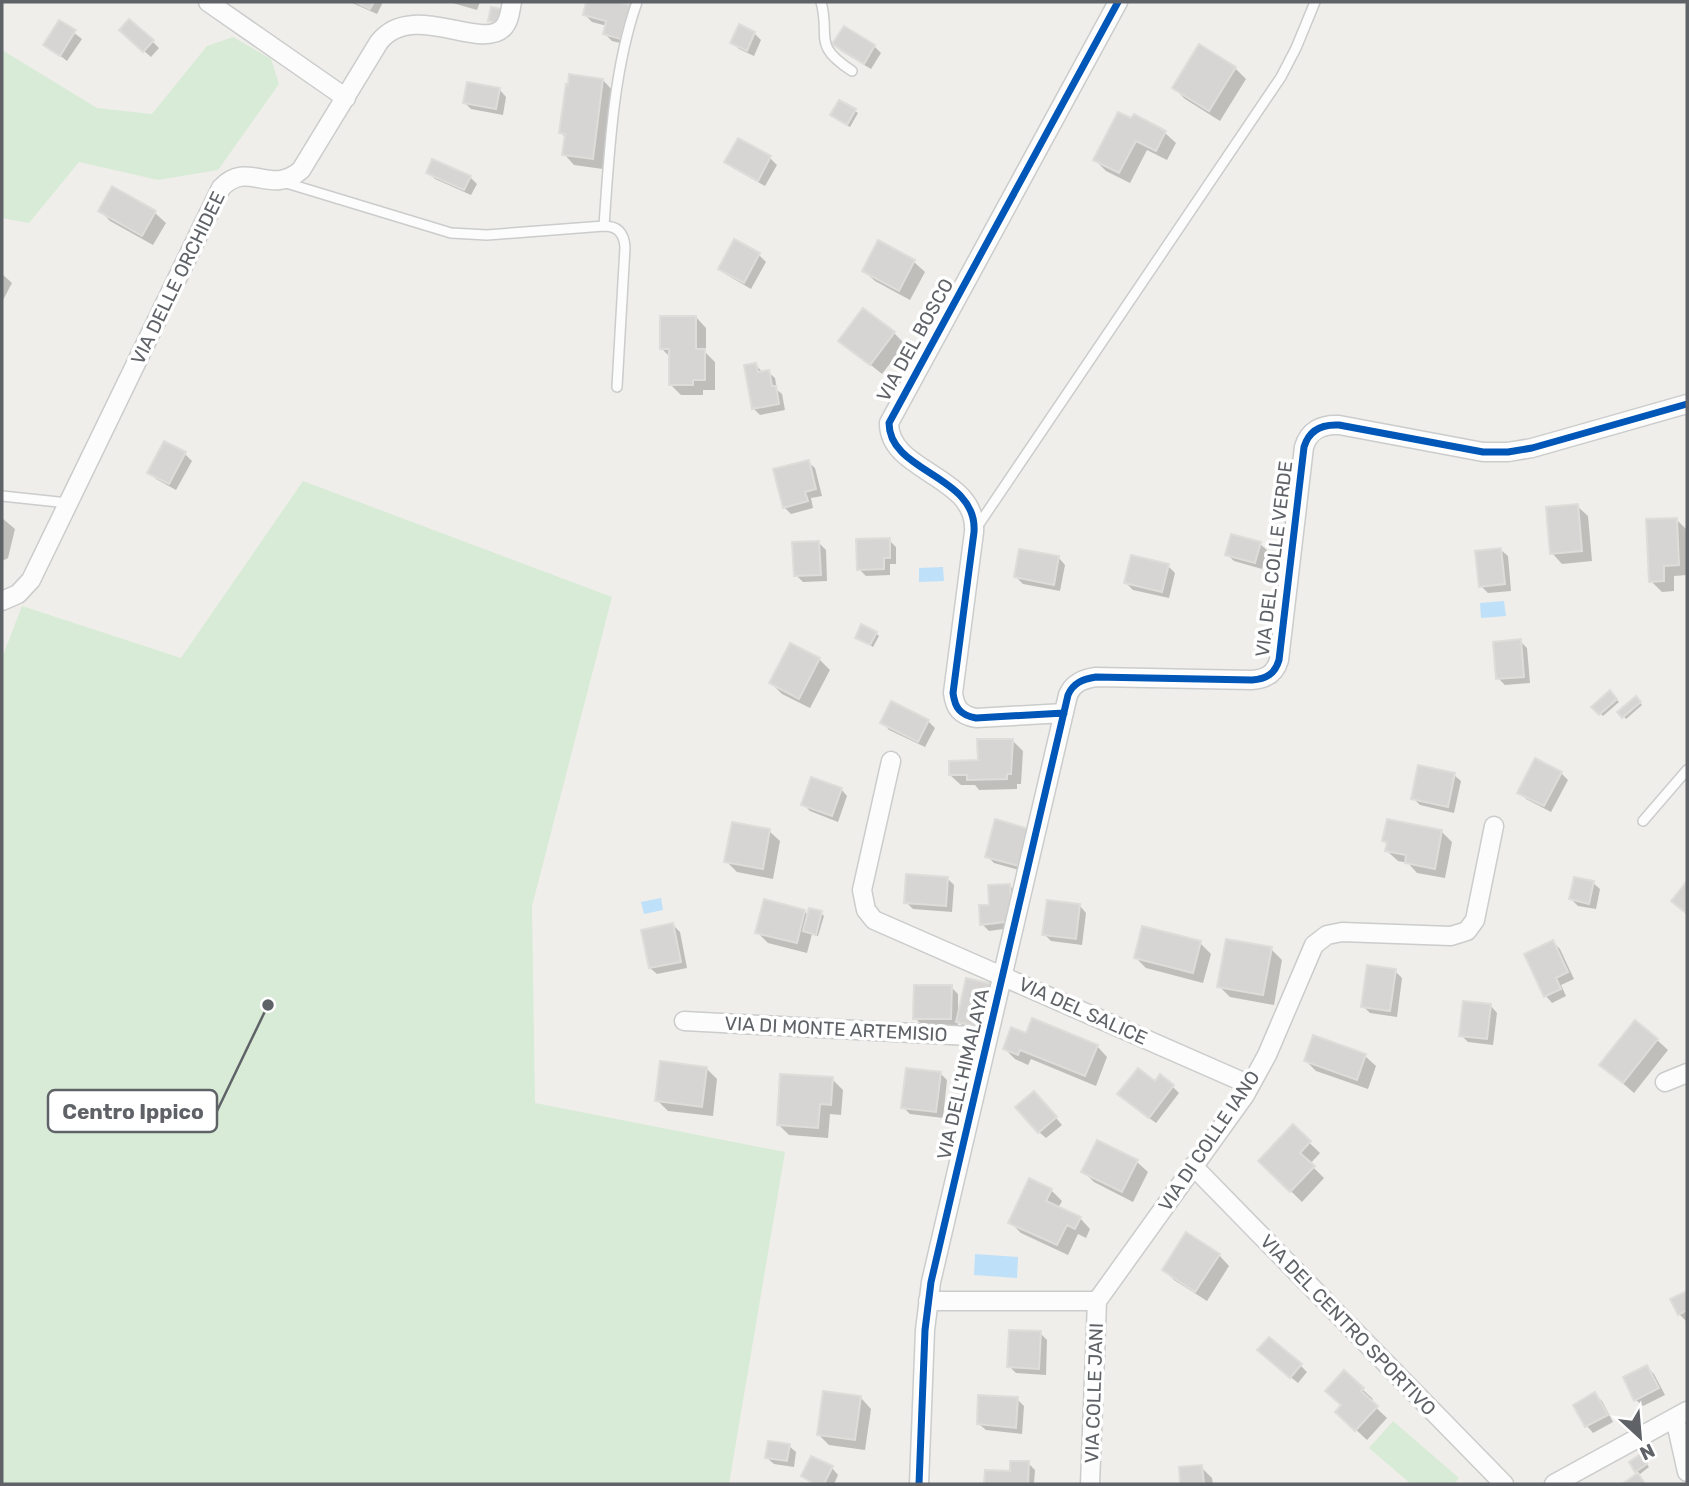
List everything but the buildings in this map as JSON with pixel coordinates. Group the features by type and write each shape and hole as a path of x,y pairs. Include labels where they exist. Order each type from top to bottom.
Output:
{"street":[{"path":"208,2 346,98"},
{"path":"282,181 297,174 304,167 382,38 389,31 401,25 423,22 495,33 505,26 512,2"},
{"name":"VIA DEL BOSCO","path":"1064,713 976,718 957,709 953,693 974,532 973,516 965,499 898,447 890,433 889,423 1118,2"},
{"name":"VIA DELLE ORCHIDEE","path":"2,601 18,594 31,580 220,188 229,180 242,176 282,181"},
{"name":"VIA DEL COLLE VERDE","path":"1080,681 1102,677 1252,680 1272,673 1279,660 1304,447 1308,436 1318,429 1339,425 1475,451 1507,453 1687,404"},
{"name":"VIA DELL'HIMALAYA","path":"919,1484 928,1301 1064,713 1070,691 1080,681"},
{"name":"VIA DEL SALICE","path":"891,761 862,890 866,910 874,920 1250,1085"},
{"name":"VIA DI COLLE IANO","path":"1097,1301 1238,1106 1271,1045 1311,950 1321,939 1331,934 1347,932 1451,936 1471,928 1476,917 1494,826"},
{"name":"VIA DI MONTE ARTEMISIO","path":"684,1021 988,1037"},
{"path":"1665,1082 1687,1073"},
{"name":"VIA DEL CENTRO SPORTIVO","path":"1193,1166 1504,1484"},
{"path":"928,1301 1097,1301"},
{"name":"VIA COLLE JANI","path":"1090,1484 1097,1301"},
{"path":"1554,1484 1681,1415 1687,1472"}],"lane":[{"path":"604,226 612,119 629,29 637,2"},
{"path":"821,2 827,47 837,61 852,71"},
{"path":"974,532 1275,86 1296,48 1315,2"},
{"path":"282,181 451,233 487,235 604,226 619,231 625,241 617,387"},
{"path":"2,496 68,503"},
{"path":"1643,821 1687,770"}],"green space":[{"path":"233,37 271,59 279,84 218,170 158,180 79,162 29,223 2,218 2,50 97,108 152,114 207,46"},
{"path":"303,481 612,597 532,906 535,1103 785,1152 729,1484 2,1484 2,658 22,606 181,658"},
{"path":"1393,1421 1459,1478 1454,1484 1411,1484 1369,1448"}],"water":[{"path":"943,567 944,581 919,582 919,568"},
{"path":"1504,601 1506,616 1481,618 1480,603"},
{"path":"661,898 663,910 644,914 641,902"},
{"path":"975,1254 1018,1257 1017,1278 974,1275"}],"cycle path":[{"path":"1064,713 976,718 962,713 957,707 953,693 974,532 971,513 962,498 949,486 903,453 893,440 889,423 1118,2"},
{"path":"919,1484 925,1330 931,1282 1070,691 1079,682 1096,677 1252,680 1266,677 1272,672 1279,660 1304,447 1309,436 1317,429 1339,425 1483,452 1508,452 1532,448 1687,404"}],"place":[{"name":"Centro Ippico","path":"268,1005"}]}
